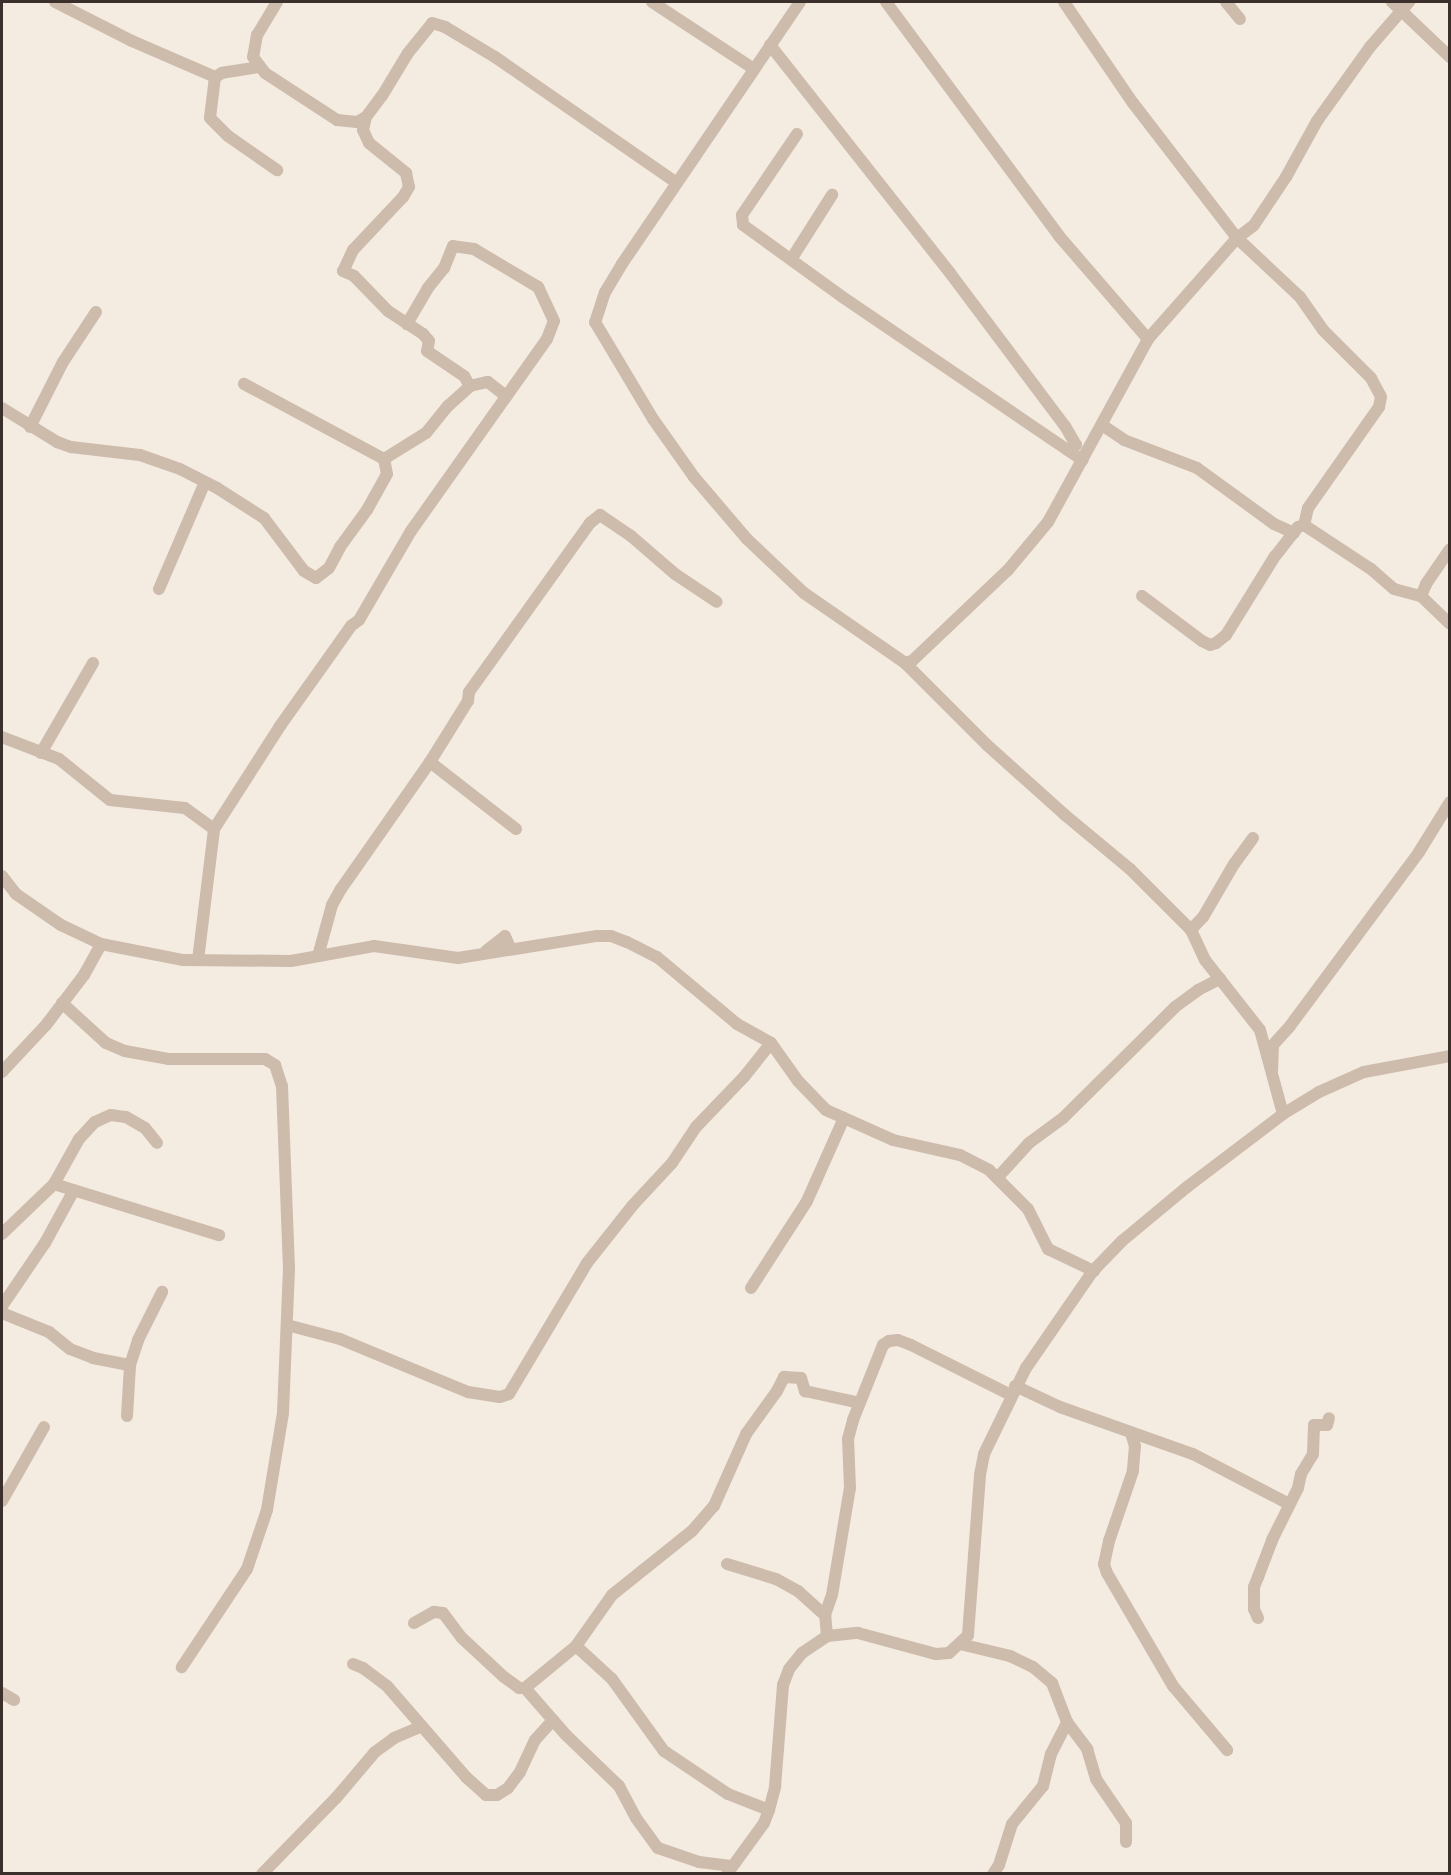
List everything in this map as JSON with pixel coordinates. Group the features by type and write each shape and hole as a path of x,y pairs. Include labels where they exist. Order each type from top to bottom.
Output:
{"street":[{"path":"55,2 132,41 215,77"},
{"path":"277,2 257,35 253,47 253,57 259,67 337,120 357,122 366,117"},
{"path":"652,2 754,69"},
{"path":"800,2 604,292 595,322 653,419 694,477 747,539 804,592 905,663 987,745 1130,869 1191,930 1197,948 1260,1030 1283,1114"},
{"path":"886,2 1059,236 1148,339"},
{"path":"1064,2 1133,103 1237,238 1300,297 1323,330 1371,378 1381,397 1379,407 1308,508 1299,529 1275,556 1226,635 1210,645 1142,596"},
{"path":"1226,2 1240,19"},
{"path":"905,663 912,661 1008,570 1048,522 1148,339 1237,238 1254,225 1286,177 1317,121 1400,5 1449,57"},
{"path":"470,386 464,376 427,351 429,341 423,334 388,311 354,276 343,271 353,250 403,197 409,187 405,173 369,143 363,130 366,117 424,30 432,23 445,27 495,57 677,183"},
{"path":"770,45 1021,365 1076,445 1067,450"},
{"path":"215,77 222,73 259,67"},
{"path":"215,77 210,118 228,136 277,170"},
{"path":"797,134 741,220 752,233 792,258 841,296 1083,460"},
{"path":"792,258 832,195"},
{"path":"198,960 214,829 287,717 351,626 359,620 411,531 547,339 554,321 538,287 474,249 453,246 444,268 407,324"},
{"path":"30,427 63,362 96,312"},
{"path":"384,459 426,434 448,406 470,386 488,382 506,396"},
{"path":"244,384 384,459"},
{"path":"2,408 30,427 71,447 140,455 180,469 205,482 264,518 297,563 316,578 328,568 367,510 387,474 384,459"},
{"path":"1102,425 1124,440 1197,468 1274,524 1299,529 1371,569 1394,589 1421,596 1449,624"},
{"path":"159,589 205,482"},
{"path":"318,956 332,905 341,889 430,762 468,701 469,692 590,523 600,515 631,536 675,574 717,602"},
{"path":"1421,596 1426,584 1449,549"},
{"path":"41,753 93,663"},
{"path":"2,737 58,759 110,800 185,808 214,829"},
{"path":"430,762 516,829"},
{"path":"1272,1073 1273,1045 1290,1026 1419,852 1449,802"},
{"path":"1191,930 1203,917 1234,864 1253,838"},
{"path":"2,876 16,894 61,925 101,944 198,960 291,961 374,946 458,958 484,952 505,936 510,948 611,936 657,957 737,1024 771,1043 812,1098 826,1110 892,1140 960,1155 998,1177 1028,1209 1048,1249 1094,1271"},
{"path":"2,1072 84,975 101,944"},
{"path":"998,1177 1029,1143 1063,1118 1175,1007 1198,990 1220,979"},
{"path":"62,1003 106,1043 125,1051 169,1059 265,1059 275,1065 282,1086 289,1269 282,1413 267,1510 247,1569 182,1667"},
{"path":"287,1325 339,1339 468,1392 500,1397 509,1394 587,1263 633,1206 672,1163 696,1127 744,1077 771,1043"},
{"path":"525,1688 620,1786 636,1818 658,1848 729,1870 764,1823 769,1810 775,1787 783,1685 789,1669 802,1653 827,1636 858,1633 936,1654 949,1653 968,1635 971,1623 980,1474 984,1454 1013,1391 1094,1271 1122,1241 1187,1187 1283,1114 1319,1092 1364,1072 1449,1056"},
{"path":"2,1234 54,1184 80,1139 95,1122 111,1115 126,1117 145,1128 157,1143"},
{"path":"751,1288 807,1201 844,1118"},
{"path":"54,1184 219,1235"},
{"path":"54,1184 67,1204"},
{"path":"2,1306 45,1243 74,1190"},
{"path":"127,1416 130,1365 138,1340 162,1292"},
{"path":"2,1313 49,1332 70,1348 93,1358 130,1365"},
{"path":"827,1636 825,1615 832,1594 850,1488 848,1439 883,1345 889,1341 898,1340 1013,1391 1194,1454 1289,1504"},
{"path":"414,1623 434,1612 443,1613 462,1638 504,1677 519,1688 525,1688 576,1646 612,1595 692,1531 714,1506 746,1434 777,1391 784,1377 801,1378 805,1391 860,1403"},
{"path":"1258,1618 1254,1609 1254,1587 1313,1454 1314,1425 1327,1425 1329,1418"},
{"path":"2,1501 44,1426"},
{"path":"1131,1433 1135,1446 1133,1472 1109,1541 1104,1564 1107,1573 1173,1686 1227,1750"},
{"path":"728,1564 776,1579 798,1591 825,1615"},
{"path":"960,1644 1010,1656 1034,1667 1052,1683 1067,1722 1081,1738 1096,1779 1126,1823 1126,1842"},
{"path":"576,1646 612,1680 664,1751 728,1794 769,1810"},
{"path":"353,1664 375,1676 411,1711 473,1784 486,1796 497,1795 508,1788 520,1772 535,1740 554,1720"},
{"path":"2,1693 14,1700"},
{"path":"408,1730 411,1711"},
{"path":"993,1874 999,1865 1012,1824 1022,1808 1043,1786 1052,1754 1067,1722"},
{"path":"262,1874 336,1798 375,1752 408,1730 422,1726"}]}
